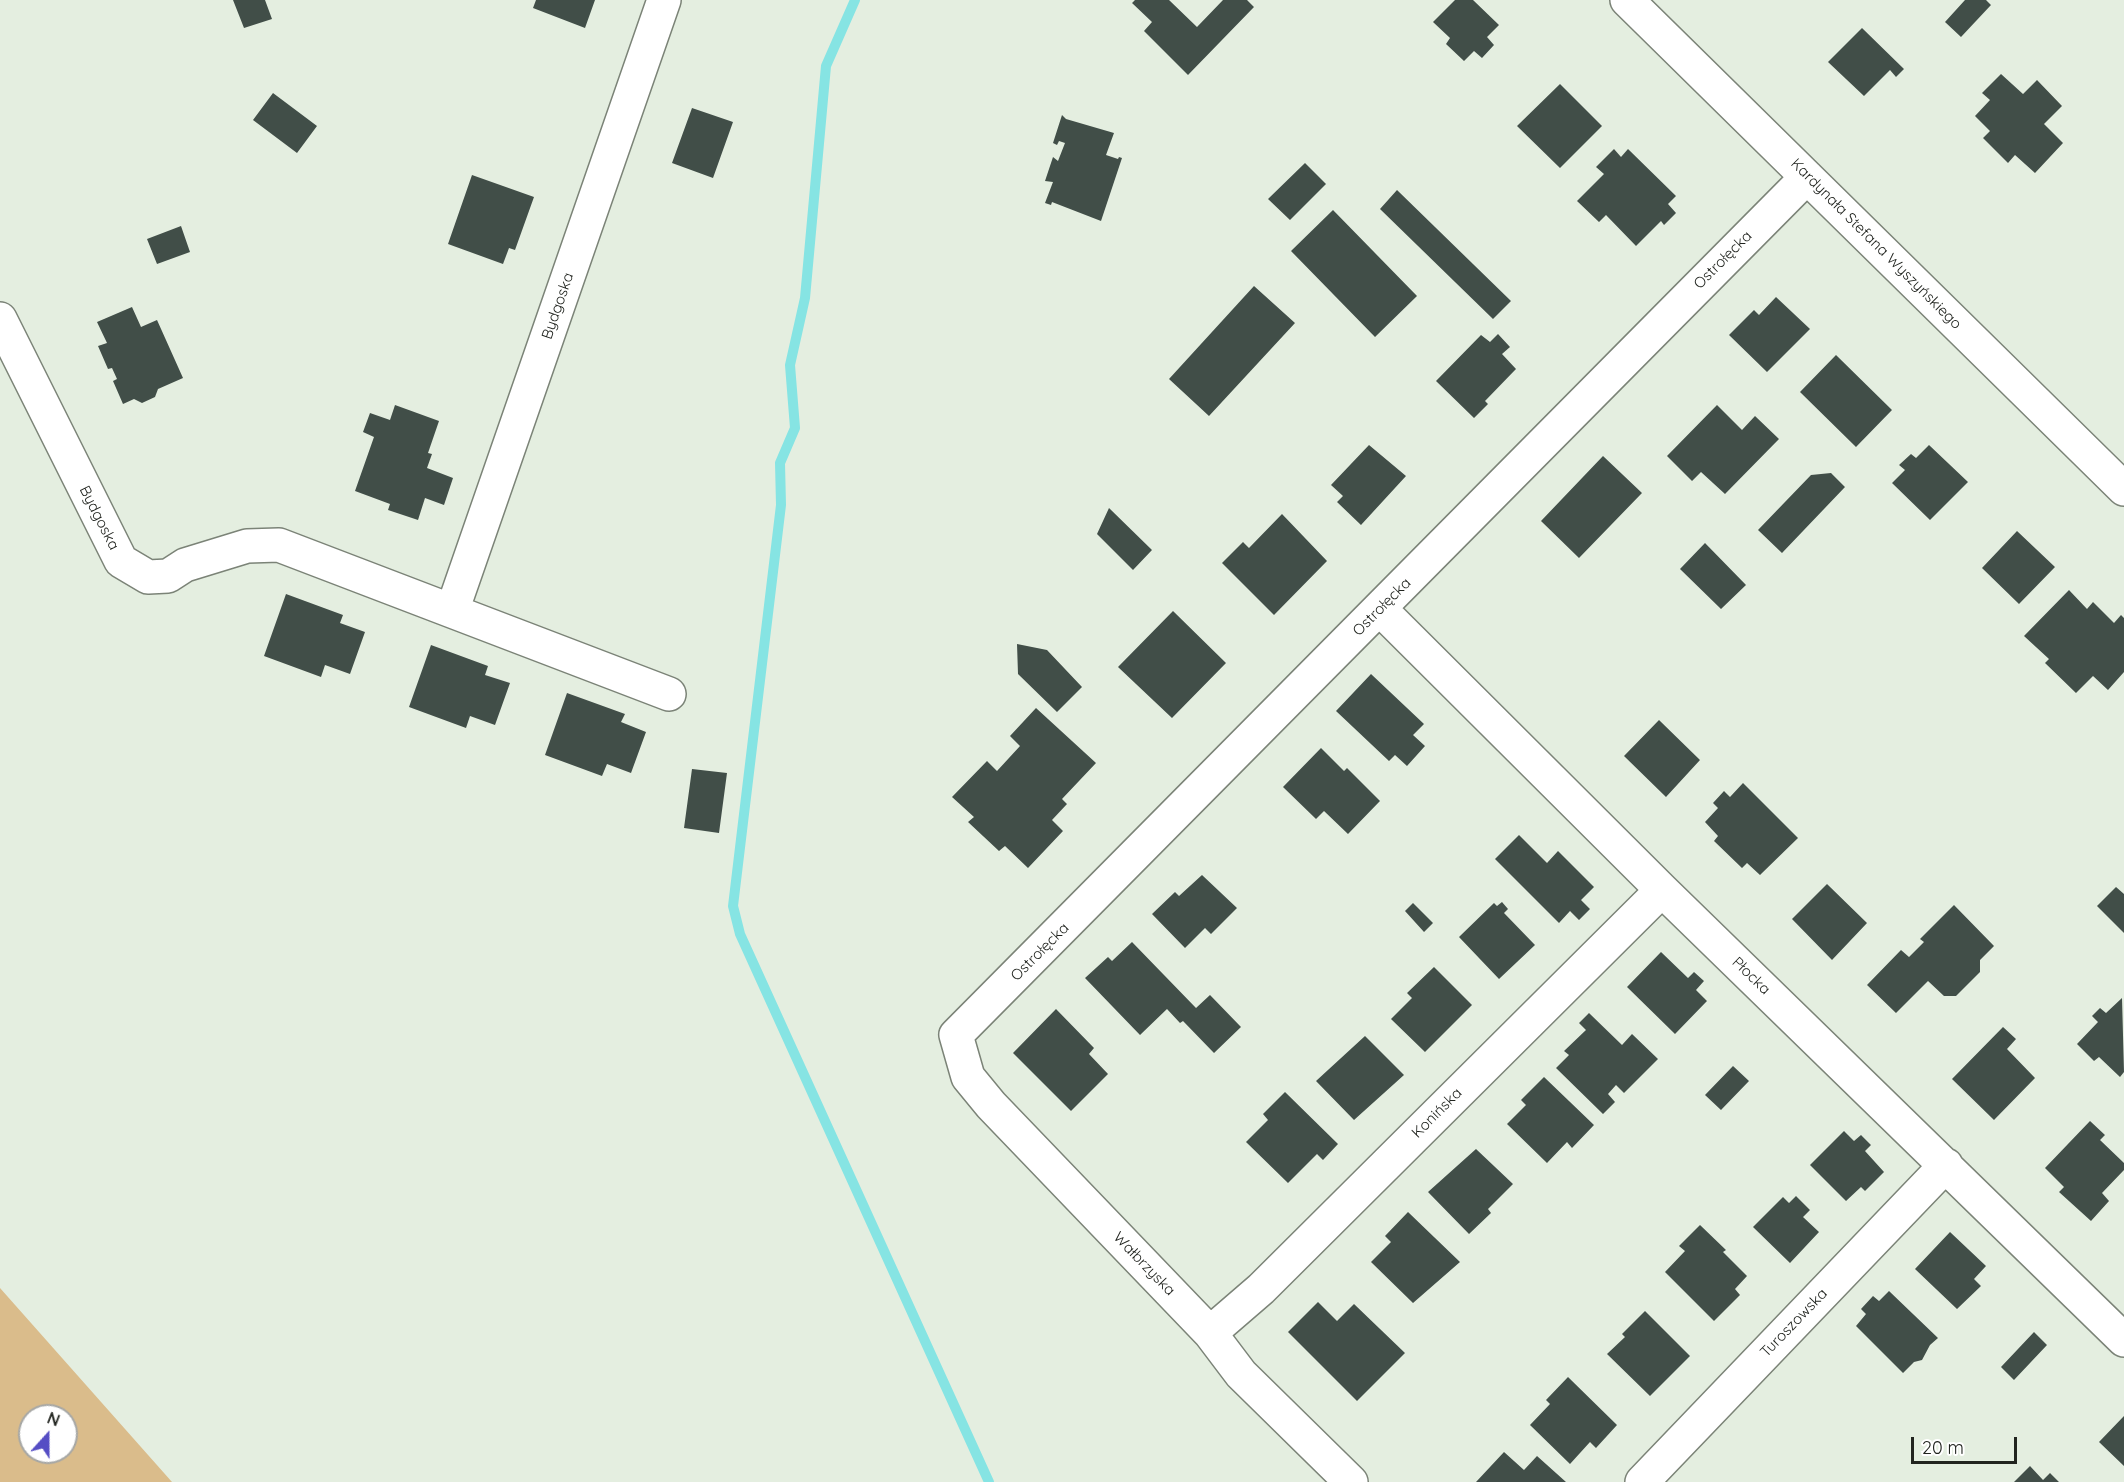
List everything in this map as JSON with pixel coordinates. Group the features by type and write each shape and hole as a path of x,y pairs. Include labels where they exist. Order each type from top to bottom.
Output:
{"street":[{"name":"Bydgoska","path":"452,611 664,0"},
{"name":"Kardynała Stefana Wyszyńskiego","path":"1627,0 2124,489"},
{"name":"Ostrołęcka","path":"956,1035 1807,177"},
{"name":"Bydgoska","path":"0,319 121,561 148,577 168,576 185,565 247,546 279,545 669,694"},
{"name":"Płocka","path":"1380,609 1662,890 2124,1340"},
{"name":"Konińska","path":"1210,1333 1261,1289 1662,890"},
{"name":"Wałbrzyska","path":"956,1035 968,1077 991,1105 1210,1333 1241,1374 1351,1482"},
{"name":"Turoszowska","path":"1642,1482 1946,1165"}],"shaded area":[{"path":"0,1288 172,1482 0,1482"}],"building":[{"path":"233,0 265,0 272,19 244,28"},
{"path":"536,0 595,0 585,28 533,8"},
{"path":"1135,0 1169,0 1197,27 1223,0 1247,0 1254,7 1188,75 1144,31 1152,22 1132,3"},
{"path":"1455,0 1473,0 1499,25 1487,37 1494,45 1482,58 1474,51 1464,61 1446,44 1450,38 1433,22"},
{"path":"1965,0 1986,0 1991,5 1961,37 1945,22"},
{"path":"1862,28 1904,69 1896,77 1890,70 1864,96 1828,62"},
{"path":"2001,74 2023,94 2037,80 2062,106 2044,124 2063,143 2035,173 2015,155 2008,163 1983,138 1990,131 1975,116 1990,100 1982,93"},
{"path":"1560,84 1602,126 1560,168 1517,126"},
{"path":"273,93 317,126 297,153 253,120"},
{"path":"692,108 733,122 713,178 672,163"},
{"path":"1062,115 1066,119 1114,133 1106,155 1122,158 1101,221 1052,202 1051,205 1045,203 1053,182 1045,181 1053,157 1058,161 1065,143 1059,141 1057,145 1053,143"},
{"path":"1614,149 1621,157 1628,149 1676,196 1668,204 1676,213 1664,225 1661,221 1636,246 1606,215 1599,222 1577,201 1604,174 1596,167"},
{"path":"1305,163 1326,184 1290,220 1268,199"},
{"path":"472,175 534,197 515,250 509,248 503,264 448,244"},
{"path":"1397,190 1511,301 1493,319 1380,209"},
{"path":"1333,210 1417,296 1375,337 1291,251"},
{"path":"181,226 190,252 157,264 147,239"},
{"path":"1254,286 1295,323 1209,416 1169,379"},
{"path":"1776,297 1810,329 1767,372 1729,335 1754,310 1759,315"},
{"path":"132,307 141,327 157,320 183,378 158,389 155,397 142,403 134,399 123,404 113,381 117,379 112,368 108,369 98,346 107,343 97,322"},
{"path":"1498,334 1510,347 1502,354 1516,369 1485,401 1488,404 1474,418 1436,381 1481,335 1490,342"},
{"path":"1836,355 1892,410 1856,447 1800,392"},
{"path":"395,405 439,421 428,453 432,454 427,468 453,478 444,505 425,498 418,520 388,510 390,504 355,491 374,437 363,432 370,413 390,420"},
{"path":"1717,405 1742,430 1755,416 1779,439 1725,494 1701,472 1692,481 1667,456"},
{"path":"1369,445 1406,476 1361,525 1337,502 1343,496 1331,485"},
{"path":"1929,445 1968,482 1930,520 1892,483 1905,470 1899,465 1911,454 1916,458"},
{"path":"1603,456 1642,493 1579,558 1541,521"},
{"path":"1831,473 1845,487 1782,553 1758,530 1811,475"},
{"path":"1109,508 1152,550 1133,570 1097,534"},
{"path":"1282,514 1327,561 1274,615 1222,563 1243,542 1249,548"},
{"path":"2017,531 2055,567 2019,604 1982,568"},
{"path":"1705,543 1746,585 1721,609 1680,569"},
{"path":"2069,590 2087,609 2093,602 2114,623 2121,615 2124,618 2124,672 2108,690 2093,676 2076,693 2045,663 2049,659 2024,636"},
{"path":"286,594 343,615 340,623 365,632 350,674 325,665 321,677 264,656"},
{"path":"1173,611 1226,663 1172,718 1118,667"},
{"path":"1017,644 1047,650 1082,687 1057,712 1018,674"},
{"path":"431,645 488,666 485,675 510,683 495,725 470,716 466,728 409,707"},
{"path":"1371,674 1424,724 1413,735 1425,746 1407,766 1395,755 1389,761 1336,711"},
{"path":"567,693 625,714 621,722 646,732 631,773 607,764 602,776 545,755"},
{"path":"1036,708 1096,763 1062,799 1067,804 1052,820 1063,831 1028,868 1005,846 999,851 968,822 974,817 952,797 987,761 997,771 1020,746 1010,736"},
{"path":"1659,720 1700,760 1666,797 1624,756"},
{"path":"1321,748 1344,771 1347,768 1380,801 1348,834 1324,811 1316,819 1283,787"},
{"path":"692,769 727,773 719,833 684,828"},
{"path":"1743,783 1798,838 1760,875 1747,863 1742,868 1714,841 1718,836 1705,822 1718,808 1713,803 1724,791 1730,797"},
{"path":"1519,835 1547,863 1558,851 1594,887 1581,900 1590,909 1579,920 1570,911 1559,923 1495,859"},
{"path":"1202,875 1237,908 1211,934 1205,928 1185,948 1152,914 1175,892 1179,896"},
{"path":"1827,884 1867,923 1832,960 1792,919"},
{"path":"2116,887 2124,894 2124,933 2097,906"},
{"path":"1502,902 1508,909 1504,913 1535,945 1499,979 1459,937 1494,903 1497,906"},
{"path":"1413,903 1433,923 1424,932 1405,911"},
{"path":"1954,905 1994,946 1980,960 1980,972 1956,996 1944,996 1928,981 1896,1013 1867,985 1901,950 1909,957 1924,942 1920,939"},
{"path":"1132,942 1196,1008 1210,995 1241,1027 1214,1053 1183,1021 1180,1023 1167,1009 1140,1035 1085,978 1108,957 1112,961"},
{"path":"1661,952 1688,978 1694,972 1704,981 1696,990 1707,1001 1675,1034 1627,987"},
{"path":"1434,967 1472,1005 1425,1052 1391,1019 1412,998 1407,993"},
{"path":"2122,998 2124,1072 2120,1077 2099,1057 2094,1061 2077,1044 2098,1022 2092,1016 2100,1008 2106,1013"},
{"path":"1056,1009 1094,1048 1089,1054 1108,1074 1071,1111 1013,1053"},
{"path":"1589,1013 1622,1045 1632,1034 1658,1059 1624,1093 1616,1085 1608,1094 1615,1102 1603,1114 1556,1068 1569,1055 1564,1051 1586,1030 1579,1023"},
{"path":"2003,1027 2016,1039 2007,1049 2035,1078 1994,1120 1952,1079"},
{"path":"1365,1036 1404,1075 1354,1120 1316,1081"},
{"path":"1733,1066 1749,1081 1721,1110 1705,1095"},
{"path":"1544,1077 1594,1125 1572,1148 1567,1142 1547,1163 1507,1124 1526,1105 1521,1100"},
{"path":"1285,1092 1338,1144 1323,1160 1317,1154 1288,1183 1246,1142 1268,1120 1263,1114"},
{"path":"2090,1121 2105,1135 2100,1140 2124,1163 2124,1170 2102,1193 2109,1201 2091,1221 2059,1192 2064,1187 2045,1168"},
{"path":"1844,1131 1854,1141 1861,1135 1871,1145 1865,1151 1884,1172 1865,1191 1861,1187 1846,1201 1810,1165"},
{"path":"1476,1149 1513,1184 1488,1209 1491,1213 1469,1234 1428,1192"},
{"path":"1796,1196 1810,1210 1803,1217 1819,1232 1790,1263 1753,1227 1783,1197 1789,1203"},
{"path":"1408,1212 1460,1262 1413,1303 1371,1262 1391,1242 1385,1236"},
{"path":"1700,1225 1726,1250 1723,1252 1747,1276 1735,1289 1740,1295 1714,1321 1665,1272 1685,1251 1679,1246"},
{"path":"1950,1232 1986,1266 1974,1279 1981,1286 1957,1309 1915,1269"},
{"path":"1889,1291 1938,1338 1930,1345 1922,1360 1914,1362 1903,1373 1856,1326 1866,1314 1861,1309 1873,1296 1879,1301"},
{"path":"1318,1302 1337,1321 1354,1304 1405,1353 1357,1401 1288,1332"},
{"path":"1645,1311 1690,1356 1650,1396 1607,1354 1625,1337 1622,1334"},
{"path":"2034,1332 2047,1345 2014,1380 2001,1367"},
{"path":"1568,1377 1617,1425 1596,1448 1590,1442 1570,1464 1530,1425 1550,1404 1546,1400"},
{"path":"2124,1416 2124,1466 2099,1442"},
{"path":"1504,1452 1524,1470 1537,1456 1566,1482 1476,1482"},
{"path":"2030,1466 2043,1480 2050,1473 2059,1482 2014,1482"}],"waterway":[{"path":"855,0 826,66 805,298 790,365 795,428 780,463 781,505 733,906 740,934 989,1482"}]}
